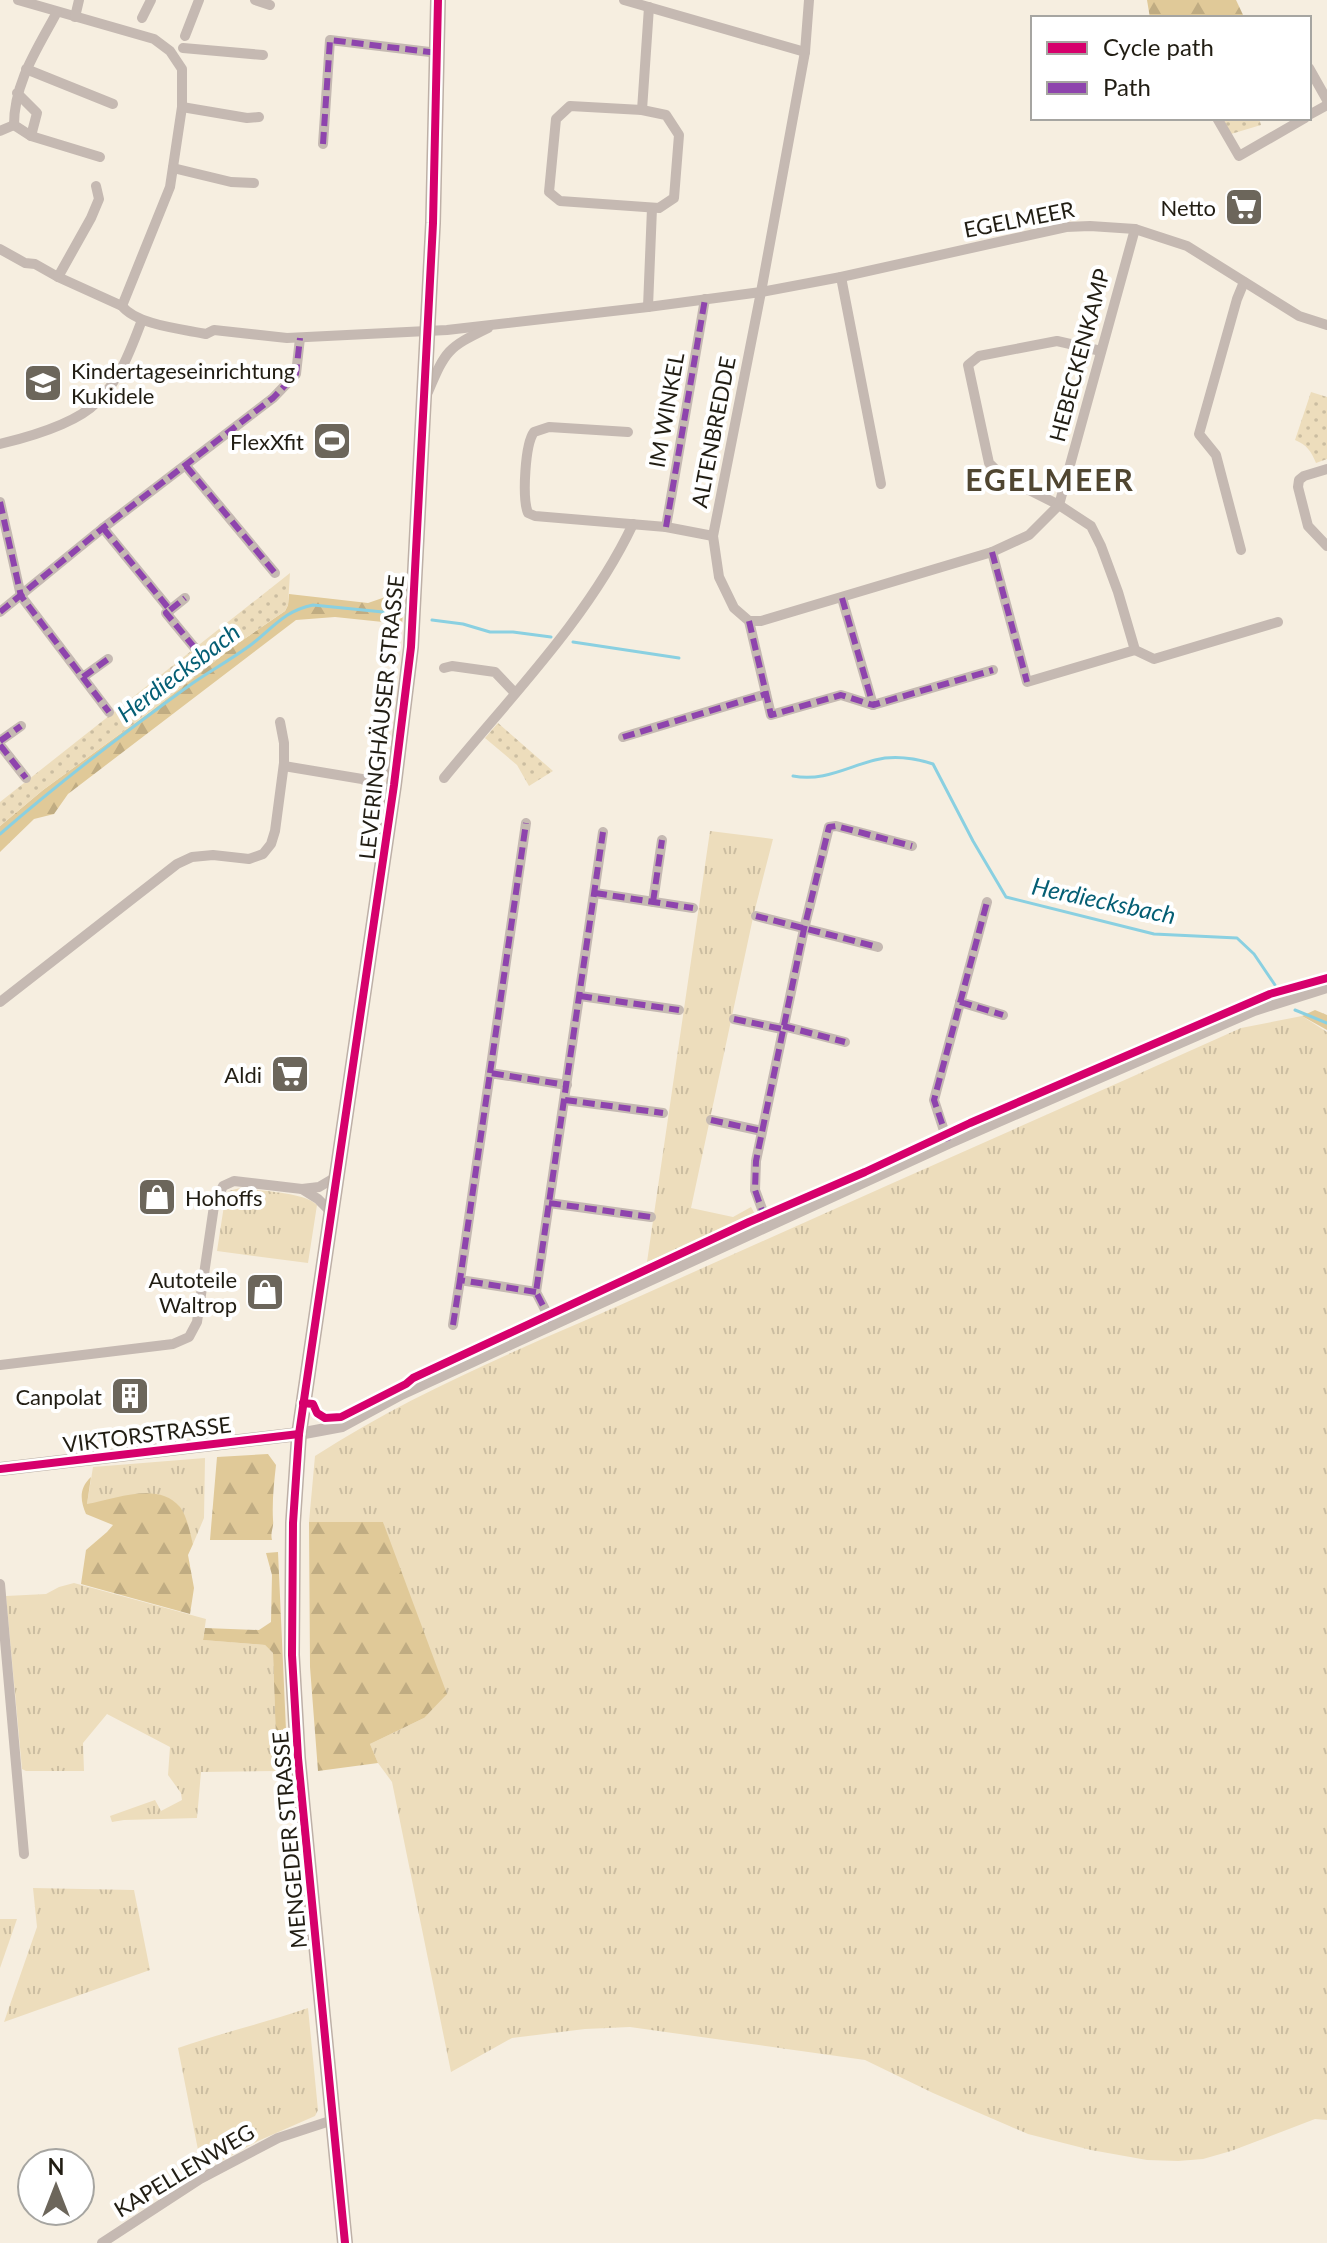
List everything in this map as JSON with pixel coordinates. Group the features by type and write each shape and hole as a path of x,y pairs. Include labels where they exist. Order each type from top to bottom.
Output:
{"main road":[{"name":"LEVERINGHÄUSER STRASSE","path":"299,1434 399,753 411,647 433,223 438,0"},
{"name":"VIKTORSTRASSE","path":"0,1469 299,1434"},
{"name":"MENGEDER STRASSE","path":"299,1434 293,1523 292,1655 298,1758 345,2243"}],"street":[{"path":"18,0 154,39 170,51 182,69 182,107 170,187 122,306"},
{"path":"75,17 79,0"},
{"path":"142,18 151,0"},
{"path":"185,36 199,0"},
{"path":"255,0 270,5"},
{"path":"624,0 805,52"},
{"name":"ALTENBREDDE","path":"628,432 549,427 534,432 529,440 526,509 531,515 666,527 713,536 805,52 809,0"},
{"path":"642,110 649,7"},
{"path":"14,125 17,93 26,69 57,12"},
{"path":"323,144 330,40 438,53"},
{"path":"183,48 263,55"},
{"path":"26,69 113,104"},
{"path":"1311,72 1327,103"},
{"path":"17,93 37,113 31,136"},
{"path":"570,106 642,110 666,115 679,135 674,198 659,208 652,208 560,201 549,192 556,119 570,106"},
{"path":"182,107 247,118 259,117"},
{"path":"1218,120 1239,156 1302,120"},
{"path":"0,131 14,125"},
{"path":"14,125 31,136 100,157"},
{"path":"173,168 231,182 254,183"},
{"path":"58,277 99,199 96,186"},
{"path":"648,307 652,208"},
{"name":"EGELMEER","path":"142,320 206,334 214,330 300,338 493,326 761,292 1066,227 1090,226 1135,229 1187,246 1299,316 1327,325"},
{"name":"HEBECKENKAMP","path":"749,621 761,621 842,598 992,552 1029,535 1059,505 1135,229"},
{"path":"0,249 122,306 128,314 142,320 130,352 113,383 96,405 60,426 0,444"},
{"path":"841,277 881,484"},
{"path":"1241,550 1216,455 1199,434 1244,282"},
{"name":"IM WINKEL","path":"666,527 705,299"},
{"name":"EGELMEER","path":"424,402 447,352 458,343 493,326"},
{"path":"0,612 103,528 273,398 296,374 300,338"},
{"path":"1101,351 1057,341 979,356 968,365 989,463 1003,477 1059,505 1091,526 1118,592 1135,650"},
{"path":"186,466 275,573"},
{"path":"1327,469 1304,476 1298,484 1308,526 1327,546"},
{"path":"0,502 21,596 109,712"},
{"path":"444,778 556,645 619,554 633,524"},
{"path":"103,528 170,610"},
{"path":"713,536 719,577 734,608 749,621 771,715 841,695 873,705 993,670"},
{"path":"992,552 1027,682 1135,650 1154,659 1278,622"},
{"path":"185,598 166,613 194,647"},
{"path":"842,598 873,705"},
{"path":"83,677 108,659"},
{"path":"444,668 452,666 495,672 515,693"},
{"path":"623,737 766,694"},
{"path":"0,1002 177,864 192,857 213,855 249,859 263,854 271,844 275,831 284,766 280,722"},
{"path":"21,726 0,743 26,778"},
{"path":"362,779 382,776 391,770 399,753"},
{"path":"284,766 362,779 382,789 392,802"},
{"path":"453,1325 526,823"},
{"path":"768,1225 755,1190 756,1161 804,929 829,827 836,826 912,846"},
{"path":"553,1325 536,1292 603,832"},
{"path":"653,902 662,840"},
{"path":"595,893 693,908"},
{"path":"948,1143 934,1100 987,902"},
{"path":"756,916 878,947"},
{"path":"299,1434 342,1426 401,1394 948,1143 1254,1010 1327,987"},
{"path":"580,996 679,1010"},
{"path":"960,1002 1003,1015"},
{"path":"734,1019 845,1042"},
{"path":"490,1073 567,1085"},
{"path":"565,1100 663,1113"},
{"path":"711,1120 762,1131"},
{"path":"0,1365 173,1344 189,1337 197,1322 214,1206 223,1186 234,1181 302,1189 319,1187 336,1177"},
{"path":"302,1189 331,1212"},
{"path":"549,1203 651,1217"},
{"path":"460,1280 536,1292"},
{"path":"0,1584 24,1854"},
{"name":"KAPELLENWEG","path":"102,2243 200,2179 278,2138 333,2120"}],"green space":[{"path":"1147,0 1236,0 1244,16 1150,16"},
{"path":"1223,120 1260,120 1261,125 1231,134"},
{"path":"1311,392 1327,397 1327,459 1316,463 1308,449 1295,440"},
{"path":"290,573 285,611 43,790 0,826 0,802"},
{"path":"397,593 404,604 402,624 335,617 296,620 68,794 54,814 34,819 0,852 0,826 43,790 285,611 289,594 368,603"},
{"path":"498,723 553,771 529,786 517,765 485,738"},
{"path":"710,831 773,839 754,913 691,1208 733,1217 751,1207 756,1216 647,1262"},
{"path":"1315,1010 1327,1015 1327,1030 1302,1016"},
{"path":"1302,1016 1327,1032 1327,2120 1315,2119 1203,2159 1147,2160 1028,2134 865,2060 630,2027 512,2038 451,2072 392,1782 378,1763 370,1744 424,1718 383,1522 309,1522 315,1456 397,1408 526,1346 1241,1028"},
{"path":"240,1188 303,1197 317,1205 308,1263 217,1251 225,1199 229,1191"},
{"path":"268,1454 276,1465 272,1540 210,1540 217,1457"},
{"path":"205,1458 204,1518 193,1544 181,1509 87,1504 93,1467"},
{"path":"91,1477 87,1504 149,1493 171,1499 180,1507 193,1544 188,1555 194,1588 190,1614 81,1584 86,1550 113,1525 86,1514 82,1494 84,1485"},
{"path":"309,1522 383,1522 447,1694 424,1718 370,1744 378,1763 318,1771 310,1667"},
{"path":"278,1552 290,1771 277,1771 273,1653 265,1645 203,1640 205,1628 259,1630 271,1622 272,1575 266,1553"},
{"path":"74,1583 206,1619 203,1640 265,1645 273,1653 277,1771 201,1772 197,1818 112,1822 110,1816 155,1800 161,1811 182,1800 181,1793 168,1775 170,1747 107,1714 83,1743 84,1771 22,1769 6,1596 46,1594"},
{"path":"33,1888 134,1890 150,1970 4,2022 37,1927"},
{"path":"0,1919 17,1919 0,1968"},
{"path":"308,2008 318,2110 315,2116 214,2165 204,2163 199,2155 178,2048"}],"waterway":[{"name":"Herdiecksbach","path":"0,834 117,739 294,611 313,605 403,614"},
{"name":"Herdiecksbach","path":"432,620 490,632 551,637"},
{"name":"Herdiecksbach","path":"573,642 679,658"},
{"name":"Herdiecksbach","path":"793,776 815,777 890,758 933,764 1006,897 1154,934 1237,938 1254,954 1275,985"},
{"name":"Herdiecksbach","path":"1295,1010 1327,1023"}],"marked path":[{"path":"323,144 330,40 438,53"},
{"path":"666,527 705,299"},
{"path":"0,612 103,528 273,398 296,374 300,338"},
{"path":"186,466 275,573"},
{"path":"0,502 21,596 109,712"},
{"path":"103,528 170,610 166,613 194,647"},
{"path":"992,552 1027,682"},
{"path":"170,610 185,598"},
{"path":"842,598 873,705"},
{"path":"749,621 771,715 841,695 873,705 993,670"},
{"path":"83,677 108,659"},
{"path":"623,737 766,694"},
{"path":"0,741 21,726"},
{"path":"0,745 26,778"},
{"path":"490,1073 526,823"},
{"path":"765,1219 755,1190 756,1161 804,929 829,827 836,826 912,846"},
{"path":"551,1321 536,1292 603,832"},
{"path":"653,902 662,840"},
{"path":"595,893 693,908"},
{"path":"948,1141 934,1100 987,902"},
{"path":"756,916 878,947"},
{"path":"580,996 679,1010"},
{"path":"960,1002 1003,1015"},
{"path":"734,1019 782,1029"},
{"path":"783,1026 845,1042"},
{"path":"536,1292 460,1280 490,1073 567,1085"},
{"path":"565,1100 663,1113"},
{"path":"711,1120 762,1131"},
{"path":"549,1203 651,1217"},
{"path":"453,1325 460,1280"}],"cycle path":[{"path":"345,2243 298,1758 292,1655 293,1523 299,1434 394,785 411,647 433,223 438,0"},
{"path":"303,1403 313,1404 317,1413 325,1418 341,1417 413,1378 970,1123 1270,994 1327,978"},
{"path":"0,1469 299,1434"}],"place":[{"name":"Netto","path":"1244,207"},
{"name":"Kindertageseinrichtung Kukidele","path":"43,383"},
{"name":"FlexXfit","path":"332,441"},
{"name":"Aldi","path":"290,1074"},
{"name":"Hohoffs","path":"157,1197"},
{"name":"Autoteile Waltrop","path":"265,1292"},
{"name":"Canpolat","path":"130,1396"}],"district":[{"name":"EGELMEER","path":"1050,479"}]}
